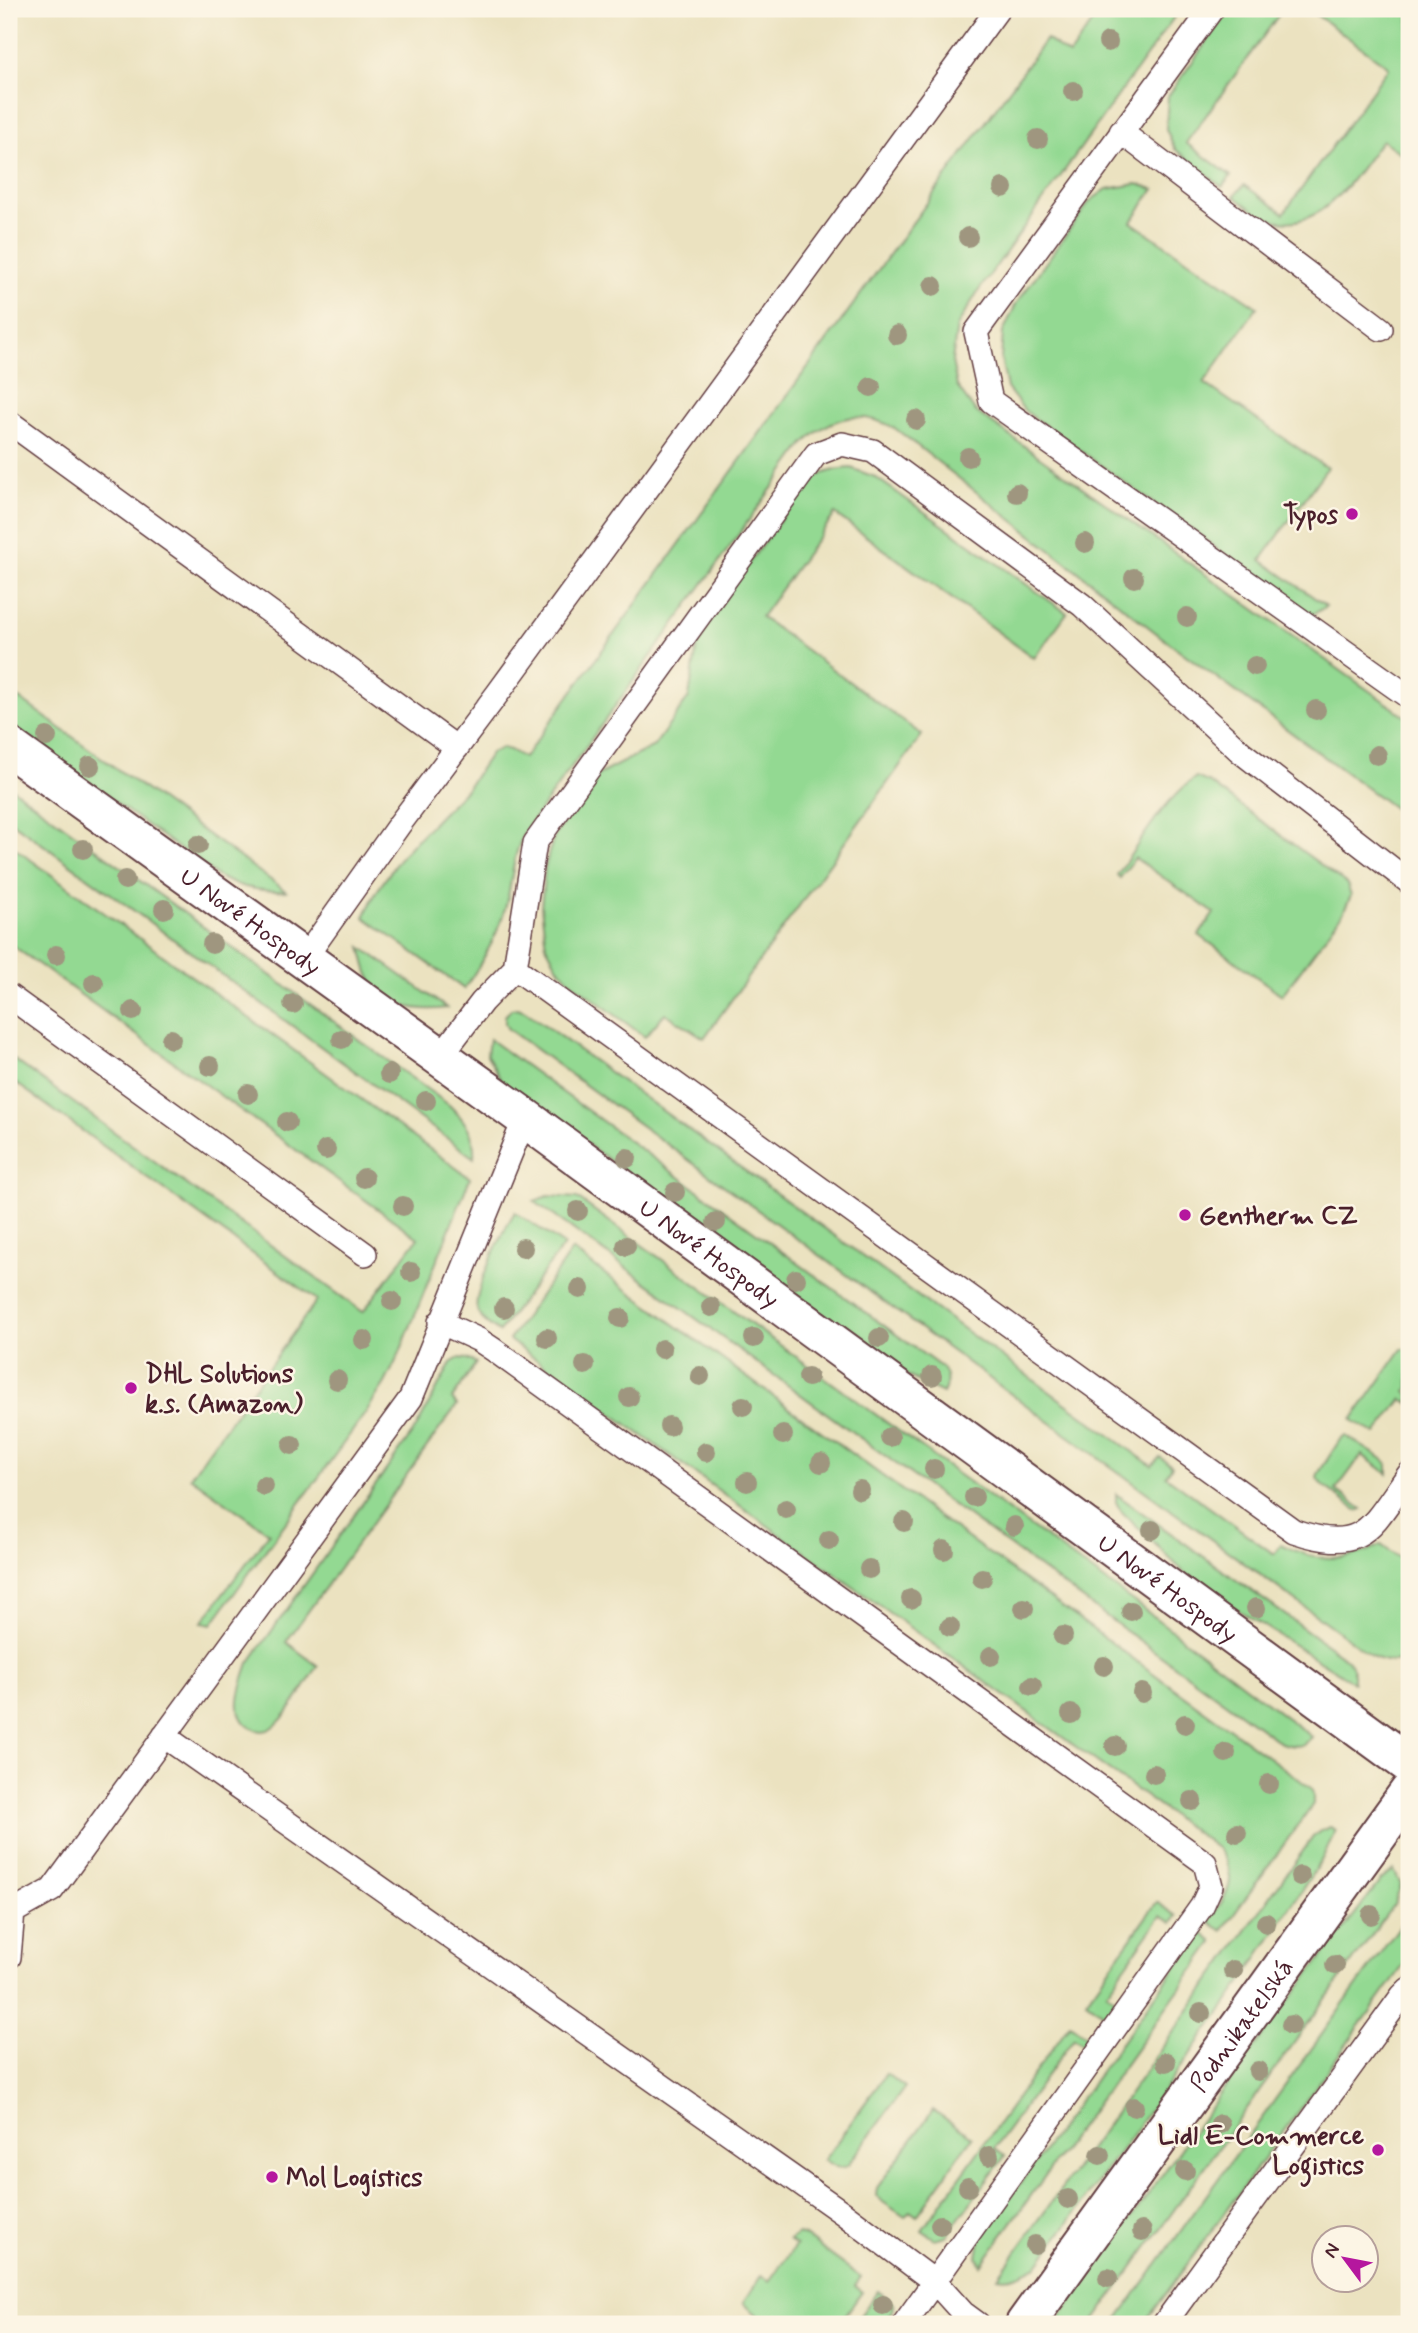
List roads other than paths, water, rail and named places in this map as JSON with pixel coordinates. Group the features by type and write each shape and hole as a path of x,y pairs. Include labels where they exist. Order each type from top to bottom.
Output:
{"street":[{"name":"U Nové Hospody","path":"9,747 525,1118 1409,1764"},
{"name":"Podnikatelská","path":"1026,2324 1409,1792"}],"lane":[{"path":"304,959 399,825 998,9"},
{"path":"1212,9 976,332 990,401 1409,697"},
{"path":"1121,132 1381,329"},
{"path":"9,422 457,748"},
{"path":"440,1057 482,1002 515,968 535,843 816,454 842,444 873,451 1082,605 1241,752 1409,882"},
{"path":"515,968 1294,1531 1320,1540 1344,1540 1368,1531 1409,1474"},
{"path":"9,996 365,1254"},
{"path":"9,1956 11,1912 52,1890 411,1398 525,1118"},
{"path":"440,1322 487,1345 1205,1863 1211,1886 1202,1906 904,2324"},
{"path":"164,1736 843,2213 935,2282 963,2313 978,2324"},
{"path":"1164,2324 1409,1989"}],"place":[{"name":"Typos","path":"1352,514"},
{"name":"Gentherm CZ","path":"1185,1215"},
{"name":"DHL Solutions k.s. (Amazon)","path":"131,1388"},
{"name":"Lidl E-Commerce Logistics","path":"1378,2150"},
{"name":"Mol Logistics","path":"272,2177"}]}
